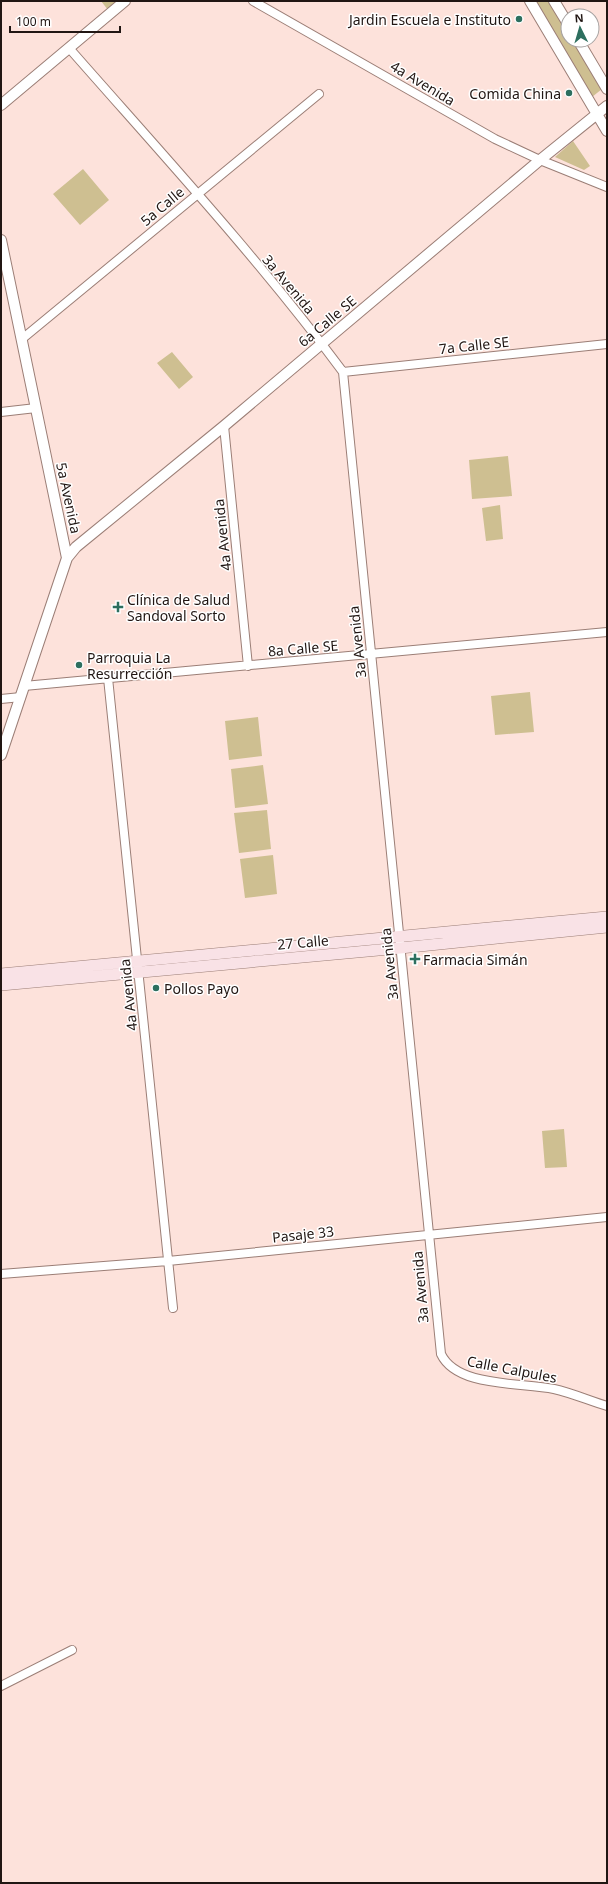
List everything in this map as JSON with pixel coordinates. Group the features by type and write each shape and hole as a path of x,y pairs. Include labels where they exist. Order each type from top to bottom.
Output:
{"main road":[{"name":"27 Calle","path":"1,985 138,967 399,937 607,917"},
{"name":"27 Calle","path":"1,974 138,967 400,948 607,927"}],"street":[{"path":"1,105 124,1"},
{"name":"4a Avenida","path":"254,1 488,135 540,160 607,187"},
{"path":"530,1 607,131"},
{"path":"554,1 560,11"},
{"name":"3a Avenida","path":"69,48 198,194 322,344 343,372 438,1332"},
{"path":"583,48 607,89"},
{"name":"5a Calle","path":"22,339 319,94"},
{"name":"6a Calle SE","path":"67,558 76,547 224,426 540,160 607,106"},
{"name":"5a Avenida","path":"1,240 67,558"},
{"name":"7a Calle SE","path":"343,372 607,344"},
{"path":"1,412 36,408"},
{"name":"4a Avenida","path":"224,426 248,666"},
{"path":"1,755 67,558"},
{"name":"8a Calle SE","path":"24,686 607,632"},
{"name":"4a Avenida","path":"108,678 173,1308"},
{"path":"1,699 21,697"},
{"name":"Pasaje 33","path":"1,1274 168,1261 607,1217"},
{"name":"Calle Calpules","path":"438,1332 439,1346 444,1361 457,1372 485,1380 554,1389 607,1406"},
{"path":"1,1686 72,1650"}],"shaded area":[{"path":"101,1 118,1 108,10"},
{"path":"535,1 549,1 560,20 560,43"},
{"path":"563,48 577,48 602,89 592,97"},
{"path":"573,141 590,166 584,170 555,157"},
{"path":"83,169 109,200 80,225 53,194"},
{"path":"172,352 193,377 179,389 157,363"},
{"path":"508,456 512,496 472,499 469,460"},
{"path":"500,505 503,539 486,541 482,508"},
{"path":"530,692 534,732 495,735 491,696"},
{"path":"258,717 262,756 229,760 225,721"},
{"path":"263,765 268,804 235,808 231,769"},
{"path":"267,810 271,849 239,853 234,813"},
{"path":"273,855 277,894 245,898 240,859"},
{"path":"564,1129 567,1167 545,1168 542,1131"}],"place":[{"name":"Jardin Escuela e Instituto","path":"519,19"},
{"name":"Comida China","path":"569,93"},
{"name":"Clínica de Salud Sandoval Sorto","path":"118,607"},
{"name":"Parroquia La Resurrección","path":"79,665"},
{"name":"Farmacia Simán","path":"415,959"},
{"name":"Pollos Payo","path":"156,988"}]}
